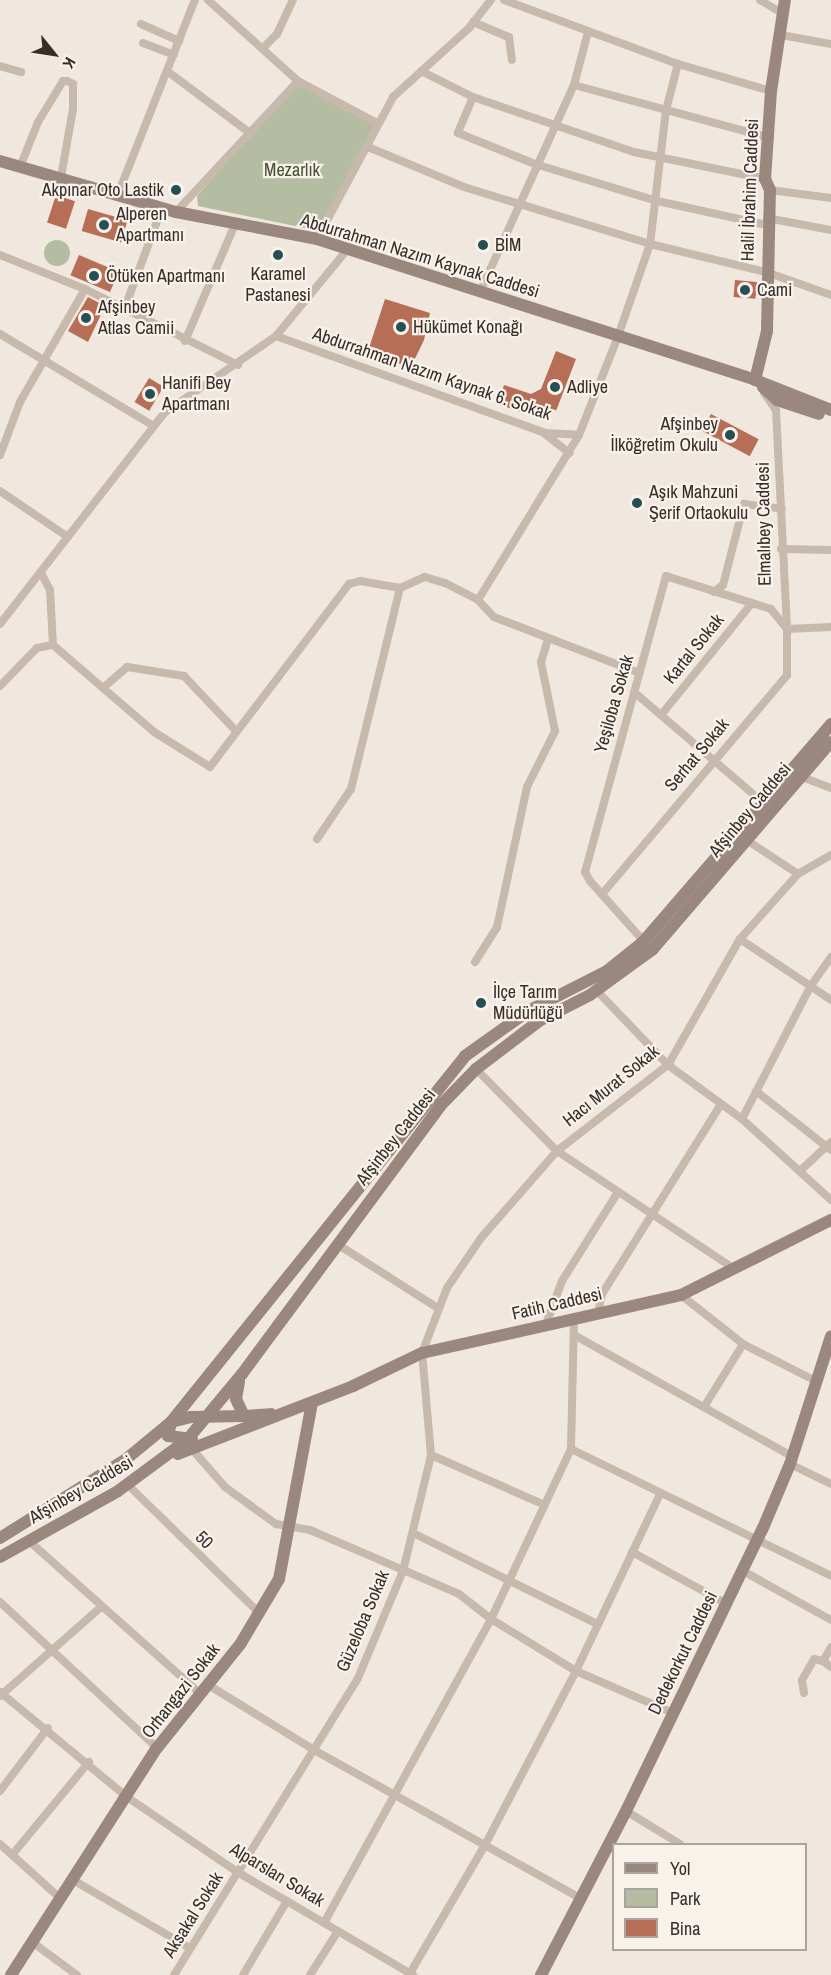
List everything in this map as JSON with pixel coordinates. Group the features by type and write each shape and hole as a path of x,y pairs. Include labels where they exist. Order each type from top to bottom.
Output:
{"street":[{"path":"118,194 194,0"},
{"path":"208,0 298,81 377,123"},
{"path":"263,48 277,34 293,0"},
{"path":"317,239 368,147 377,123 393,97 473,22 491,0"},
{"path":"504,0 678,64 771,91"},
{"path":"760,0 783,14"},
{"name":"Halil İbrahim Caddesi","path":"755,380 767,331 767,184 771,91 785,0"},
{"path":"473,22 509,37 512,60"},
{"path":"141,24 179,41"},
{"path":"480,292 522,202 535,164 553,124 574,85 588,32"},
{"path":"781,35 831,44"},
{"path":"143,43 174,55"},
{"path":"478,600 579,435 617,339 650,244 657,201 666,110 678,64"},
{"path":"0,66 21,72"},
{"path":"167,71 250,133"},
{"path":"421,71 473,97 661,159 831,198"},
{"path":"20,167 39,122 63,81 67,81 73,84 73,109 61,177"},
{"path":"176,212 298,81"},
{"path":"574,85 770,138"},
{"path":"473,97 458,134 535,164 657,201 831,230"},
{"path":"368,147 464,187 522,202 650,244 766,272 831,295"},
{"name":"Abdurrahman Nazım Kaynak Caddesi","path":"0,161 176,212 317,239 617,339 755,380 831,410"},
{"path":"124,310 162,208"},
{"path":"185,340 236,222"},
{"path":"0,624 164,413 238,365 276,336 347,250"},
{"path":"0,255 85,289 238,365"},
{"path":"0,455 21,402 85,289"},
{"path":"0,334 154,426"},
{"name":"Abdurrahman Nazım Kaynak 6. Sokak","path":"276,336 545,434 579,435"},
{"path":"755,380 777,400 831,418"},
{"name":"Elmalıbey Caddesi","path":"755,380 776,410 782,509 782,595 787,629"},
{"path":"545,434 569,453"},
{"path":"0,491 68,537"},
{"path":"714,592 723,585 744,504 782,509"},
{"path":"782,549 831,550"},
{"path":"41,573 50,590 53,645 154,732 210,767 349,584 400,588 425,577 478,600 494,617 640,673"},
{"name":"Yeşiloba Sokak","path":"648,946 585,872 666,576 771,609"},
{"path":"317,839 351,789 400,588"},
{"path":"782,595 771,609 787,629 831,627"},
{"name":"Kartal Sokak","path":"661,715 752,603"},
{"name":"Serhat Sokak","path":"603,893 787,675 787,629"},
{"path":"475,962 497,927 527,787 555,731 542,662 549,639"},
{"path":"0,686 4,673 38,648 53,645"},
{"path":"103,688 127,667 184,676 236,731"},
{"path":"634,692 769,807"},
{"name":"Afşinbey Caddesi","path":"0,1538 125,1460 171,1422 465,1056 528,1011 607,971 648,946 769,807 831,724"},
{"name":"Afşinbey Caddesi","path":"0,1557 128,1485 189,1444 440,1106 476,1069 539,1021 590,995 648,946 748,841 769,807 802,777 831,742"},
{"path":"802,777 831,788"},
{"path":"748,841 798,874"},
{"name":"Hacı Murat Sokak","path":"422,1353 438,1308 481,1238 557,1151 668,1065 740,939 798,874 831,855"},
{"path":"740,939 831,1000"},
{"path":"742,1119 810,987 831,957"},
{"path":"590,995 599,993 668,1065 742,1119 801,1170 831,1200"},
{"path":"476,1069 557,1151 733,1268"},
{"path":"756,1091 830,1146 801,1170"},
{"path":"598,1314 602,1294 651,1212 721,1104"},
{"path":"545,1327 562,1281 618,1191"},
{"name":"Fatih Caddesi","path":"189,1444 287,1413 422,1353 681,1295 831,1220"},
{"path":"337,1244 438,1308"},
{"path":"681,1295 743,1344 814,1380"},
{"path":"324,1923 396,1797 491,1619 572,1449 574,1320"},
{"path":"574,1335 704,1407 831,1484"},
{"name":"Dedekorkut Caddesi","path":"541,1975 627,1811 743,1571 792,1461 814,1380 831,1336"},
{"path":"704,1407 743,1344"},
{"name":"Güzeloba Sokak","path":"239,1873 358,1678 403,1571 415,1534 430,1455 422,1353"},
{"path":"242,1374 236,1399 244,1416"},
{"name":"Orhangazi Sokak","path":"11,1975 157,1748 206,1690 260,1614 279,1579 291,1526 312,1402"},
{"path":"287,1413 171,1422 168,1436 189,1444 225,1487 276,1524 291,1526 349,1545 459,1594 491,1619 576,1671 673,1713"},
{"path":"572,1449 831,1576"},
{"path":"430,1455 545,1505"},
{"name":"50","path":"128,1485 260,1614"},
{"path":"411,1974 485,1845 576,1671 660,1494"},
{"path":"415,1534 597,1624"},
{"path":"29,1541 101,1607 206,1690 582,1899"},
{"path":"632,1552 728,1604"},
{"path":"743,1571 831,1620"},
{"path":"0,1602 157,1748"},
{"path":"1,1694 101,1607"},
{"path":"823,1661 831,1647"},
{"path":"804,1693 806,1673 814,1659 823,1661 831,1667"},
{"name":"Alparslan Sokak","path":"1,1694 48,1728 127,1797 239,1873 411,1974"},
{"path":"0,1791 48,1728"},
{"path":"12,1854 89,1762"},
{"path":"627,1811 677,1843"},
{"path":"0,1844 60,1898"},
{"name":"Aksakal Sokak","path":"174,1975 239,1873"},
{"path":"73,1880 190,1948"},
{"path":"243,1975 287,1901"},
{"path":"310,1975 338,1931"},
{"path":"32,1942 77,1975"}],"green space":[{"name":"Mezarlık","path":"298,81 377,123 319,231 198,206 197,196"},
{"path":"57,240 66,244 70,253 66,262 57,266 48,262 44,253 48,244"}],"building":[{"path":"56,195 75,201 66,229 47,223"},
{"name":"Alperen Apartmanı","path":"88,209 127,220 121,242 82,231"},
{"name":"Ötüken Apartmanı","path":"79,255 119,272 110,292 70,275"},
{"name":"Cami","path":"735,280 757,282 755,299 734,297"},
{"name":"Afşinbey Atlas Camii","path":"88,297 105,306 88,342 68,331"},
{"name":"Hükümet Konağı","path":"385,299 430,313 424,340 411,367 367,354"},
{"name":"Adliye","path":"556,351 576,359 556,411 538,418 498,404 504,385 531,394 541,389"},
{"name":"Hanifi Bey Apartmanı","path":"149,378 164,387 149,411 135,402"},
{"name":"Afşinbey İlköğretim Okulu","path":"711,414 759,439 750,456 702,431"}],"place":[{"name":"Akpınar Oto Lastik","path":"176,190"},
{"name":"Alperen Apartmanı","path":"104,225"},
{"name":"BİM","path":"483,245"},
{"name":"Karamel Pastanesi","path":"278,255"},
{"name":"Ötüken Apartmanı","path":"94,276"},
{"name":"Cami","path":"745,290"},
{"name":"Afşinbey Atlas Camii","path":"86,318"},
{"name":"Hükümet Konağı","path":"401,327"},
{"name":"Adliye","path":"555,387"},
{"name":"Hanifi Bey Apartmanı","path":"150,394"},
{"name":"Afşinbey İlköğretim Okulu","path":"730,435"},
{"name":"Aşık Mahzuni Şerif Ortaokulu","path":"637,503"},
{"name":"İlçe Tarım Müdürlüğü","path":"481,1003"}]}
